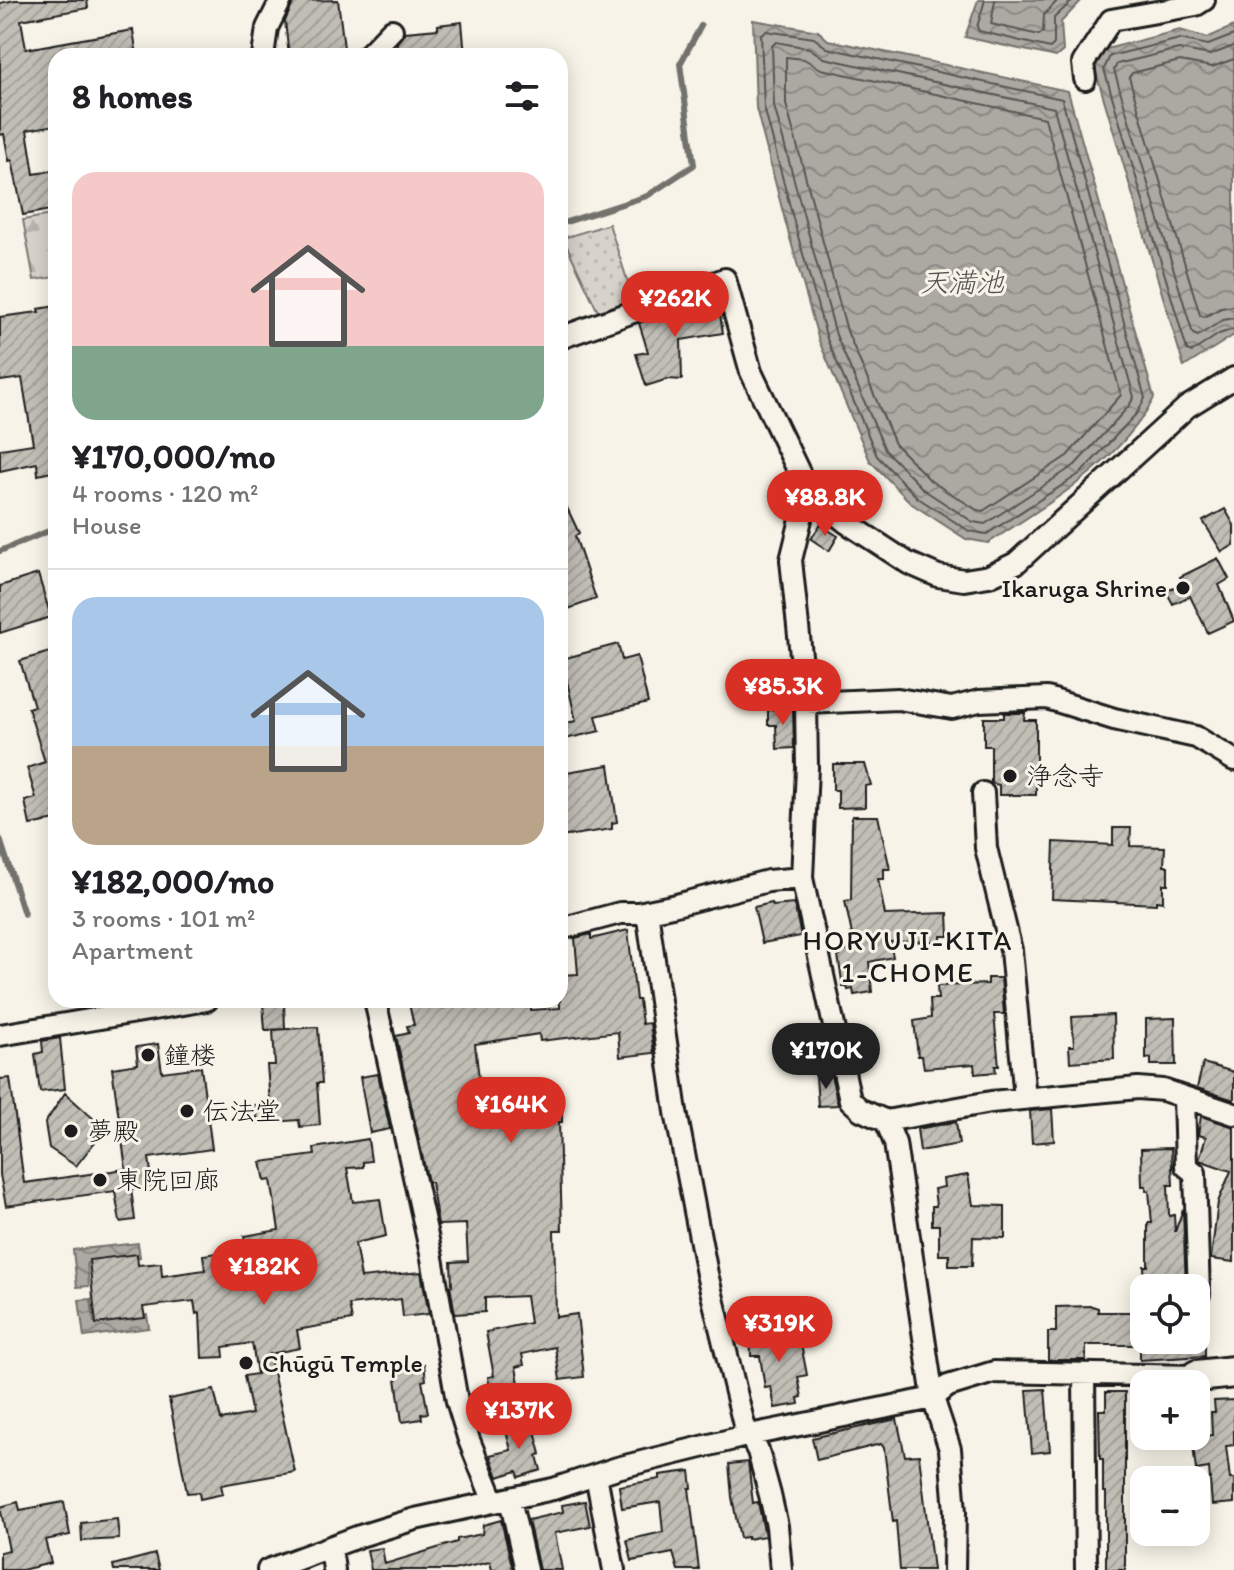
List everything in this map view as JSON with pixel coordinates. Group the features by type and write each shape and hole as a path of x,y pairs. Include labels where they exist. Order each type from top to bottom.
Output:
{"street":[{"path":"264,48 267,28 281,0"},
{"path":"1085,79 1083,63 1111,20 1196,5 1204,0"},
{"path":"375,48 392,30"},
{"path":"568,335 725,279 751,372 808,491 847,523 908,563 938,576 964,580 989,576 1016,563 1187,407 1234,378"},
{"path":"808,491 791,560 806,703 807,768 802,878 850,1100 861,1110 886,1121 1025,1098 1138,1088 1163,1090 1234,1114"},
{"path":"806,703 898,699 952,708 979,701 1047,698 1114,719 1196,737 1234,760"},
{"path":"983,793 986,848 1011,950 1025,1098"},
{"path":"568,927 768,881 802,878"},
{"path":"647,911 676,1112 707,1274 744,1425 758,1451 770,1495 777,1526 781,1570"},
{"path":"0,1035 160,1008"},
{"path":"377,1008 429,1242 457,1401 476,1461 502,1500 526,1570"},
{"path":"1184,1097 1186,1166 1195,1173 1198,1274"},
{"path":"886,1121 895,1143 933,1398 950,1449 955,1512 954,1570"},
{"path":"268,1570 415,1519 553,1489 750,1435 933,1398 948,1386 994,1372 1130,1375"},
{"path":"1210,1375 1234,1372"},
{"path":"1084,1375 1086,1570"},
{"path":"596,1475 614,1570"},
{"path":"331,1548 334,1570"}],"green space":[{"path":"48,215 48,278 34,280 23,220"},
{"path":"609,224 634,301 599,314 568,249 568,236"}],"water":[{"path":"978,0 1082,0 1061,22 1063,51 1056,57 965,37"},
{"name":"天満池","path":"753,20 818,31 828,40 1068,91 1154,398 1139,422 1102,463 1058,497 988,543 966,539 912,504 870,461 819,341 786,224 756,108"},
{"path":"1234,26 1234,335 1184,367 1095,69 1102,50 1180,30 1207,38"},
{"path":"138,1243 140,1257 87,1263 89,1286 77,1287 73,1250"},
{"path":"91,1299 94,1322 147,1315 149,1328 84,1337 79,1300"}],"building":[{"path":"15,0 87,0 88,8 21,20 26,49 133,30 136,48 48,48 48,126 27,130 34,174 48,171 48,210 23,215 12,160 9,161 4,134 0,135 0,3"},
{"path":"338,0 344,48 288,48 285,21 294,1"},
{"path":"462,22 464,48 398,48 397,43 405,32 438,29 438,25"},
{"path":"717,297 723,333 681,340 682,380 668,379 646,386 636,354 648,352 639,323"},
{"path":"48,307 48,473 38,475 37,463 0,471 0,449 33,444 22,378 0,381 0,317 39,312 38,309"},
{"path":"1225,509 1234,525 1234,545 1222,552 1203,521"},
{"path":"568,510 579,533 575,536 596,599 568,609"},
{"path":"820,525 838,536 829,551 811,539"},
{"path":"1218,558 1229,579 1219,585 1234,621 1208,633 1190,596 1173,604 1166,591 1183,583 1180,577"},
{"path":"38,574 48,607 48,618 0,633 0,586"},
{"path":"618,644 622,660 637,656 648,703 596,716 600,731 568,738 568,723 576,721 568,686 568,657"},
{"path":"48,652 48,822 30,825 25,801 36,798 27,768 45,762 28,708 34,706 20,661"},
{"path":"793,709 794,748 777,749 776,725 768,725 768,710"},
{"path":"1004,713 1025,713 1024,720 1036,720 1036,795 999,795 999,785 991,783 991,746 984,746 984,718 1004,718"},
{"path":"833,764 865,764 871,785 865,786 865,807 838,808 838,790 833,790"},
{"path":"609,765 617,822 612,823 612,829 568,836 568,772"},
{"path":"852,816 878,816 890,869 884,869 884,879 878,879 885,915 948,913 949,936 941,936 941,941 890,942 893,957 869,962 872,992 854,995 853,989 843,987 838,956 840,952 855,949 845,901 851,900"},
{"path":"1113,828 1131,828 1130,846 1165,847 1164,866 1168,866 1168,884 1163,884 1163,902 1052,899 1054,842 1113,845"},
{"path":"772,903 773,906 794,904 801,936 762,943 754,907"},
{"path":"628,930 636,1000 639,1000 642,1024 650,1023 654,1053 620,1057 618,1032 540,1041 539,1034 475,1044 484,1122 522,1122 521,1096 562,1097 562,1122 559,1122 562,1230 554,1230 556,1317 577,1314 584,1377 560,1380 555,1347 522,1354 524,1365 516,1367 520,1389 491,1395 488,1377 494,1376 486,1332 530,1323 526,1296 485,1298 485,1312 455,1314 450,1286 451,1262 468,1261 466,1224 438,1225 431,1182 428,1182 396,1036 409,1033 407,1026 414,1025 410,1008 568,1008 568,975 578,974 575,938 591,934 591,939"},
{"path":"988,978 1001,978 1004,1014 994,1014 999,1066 995,1066 996,1072 975,1074 974,1064 924,1068 922,1056 918,1056 914,1021 931,1018 930,999 938,999 937,986 988,984"},
{"path":"263,1008 284,1008 285,1029 265,1030"},
{"path":"1113,1015 1114,1059 1070,1062 1069,1046 1074,1046 1072,1017"},
{"path":"1175,1018 1176,1065 1151,1065 1151,1058 1146,1059 1146,1019"},
{"path":"318,1027 322,1083 317,1083 320,1125 300,1127 299,1120 258,1123 255,1105 270,1103 267,1065 275,1065 273,1030"},
{"path":"60,1038 65,1089 40,1092 35,1054 43,1052 42,1041"},
{"path":"158,1044 162,1072 201,1067 212,1149 149,1158 153,1186 131,1189 135,1220 120,1222 115,1191 6,1206 0,1175 0,1079 10,1078 24,1183 126,1169 112,1068 138,1064 136,1047"},
{"path":"1203,1063 1234,1072 1234,1100 1197,1088"},
{"path":"378,1074 390,1129 370,1133 360,1077"},
{"path":"831,1075 838,1105 818,1106 816,1076"},
{"name":"夢殿","path":"65,1093 105,1129 76,1166 49,1148 45,1123"},
{"path":"1052,1109 1054,1141 1032,1143 1030,1111"},
{"path":"1201,1116 1234,1127 1234,1262 1211,1259 1218,1202 1231,1171 1199,1160 1206,1137 1198,1135"},
{"path":"956,1122 959,1144 920,1151 917,1129"},
{"path":"368,1139 371,1161 363,1162 363,1167 347,1168 353,1202 380,1199 386,1236 355,1243 361,1278 421,1272 429,1314 403,1317 401,1299 349,1305 352,1320 297,1330 300,1348 269,1354 295,1472 221,1485 223,1494 200,1499 199,1492 187,1493 169,1399 214,1390 221,1420 252,1414 244,1376 257,1374 252,1343 223,1347 224,1357 202,1358 200,1313 196,1314 194,1301 143,1307 145,1318 96,1324 89,1260 137,1254 138,1265 161,1263 162,1276 205,1270 203,1255 246,1249 244,1236 279,1230 271,1180 265,1181 261,1162 315,1155 314,1148"},
{"path":"1171,1148 1173,1185 1168,1185 1169,1216 1174,1215 1175,1232 1183,1209 1185,1274 1144,1274 1144,1266 1148,1266 1148,1223 1152,1223 1149,1191 1142,1186 1141,1149"},
{"path":"968,1175 973,1205 1005,1206 1005,1238 973,1237 972,1266 949,1266 949,1255 939,1255 939,1225 932,1225 932,1206 936,1206 934,1189 944,1187 943,1179"},
{"path":"1092,1306 1098,1308 1098,1312 1130,1312 1130,1345 1086,1345 1086,1360 1048,1360 1048,1332 1056,1332 1056,1307"},
{"path":"777,1325 778,1340 800,1339 807,1375 798,1377 802,1397 798,1398 799,1404 775,1408 771,1387 765,1388 760,1356 751,1356 750,1327"},
{"path":"1140,1354 1205,1354 1205,1356 1140,1360"},
{"path":"409,1362 410,1367 424,1364 426,1380 422,1381 428,1413 421,1414 422,1419 402,1422 394,1364"},
{"path":"1045,1389 1050,1451 1032,1453 1027,1390"},
{"path":"1106,1392 1125,1392 1125,1570 1106,1570 1106,1492 1103,1492 1103,1459 1100,1459 1099,1410 1106,1410"},
{"path":"1234,1400 1234,1445 1226,1446 1230,1479 1234,1479 1234,1503 1212,1505 1210,1466 1196,1466 1194,1450 1210,1450 1214,1401"},
{"path":"526,1418 529,1428 534,1427 541,1454 537,1456 541,1470 519,1477 517,1471 498,1477 490,1455 511,1450 504,1424"},
{"path":"897,1419 905,1456 919,1455 933,1570 900,1570 896,1521 893,1522 881,1444 817,1460 812,1438"},
{"path":"748,1462 753,1503 758,1502 765,1536 747,1539 740,1538 729,1464"},
{"path":"690,1471 692,1488 689,1488 699,1570 678,1570 673,1553 632,1561 627,1540 663,1532 660,1502 622,1508 619,1486"},
{"path":"585,1501 590,1526 555,1533 562,1570 539,1570 528,1520 563,1512 562,1505"},
{"path":"18,1502 20,1510 64,1502 70,1535 45,1540 51,1563 22,1570 0,1570 0,1552 9,1550 0,1507"},
{"path":"117,1519 119,1539 82,1541 81,1523"},
{"path":"501,1520 513,1570 492,1570 490,1562 453,1570 371,1570 367,1550 382,1548 385,1564 457,1542 457,1539 482,1534 483,1525"},
{"path":"155,1554 159,1570 114,1570 113,1565"}],"waterway":[{"path":"568,221 647,196 694,165 680,64 701,26"},
{"path":"0,551 48,531"},
{"path":"0,839 24,914"}],"place":[{"name":"Ikaruga Shrine","path":"1183,588"},
{"name":"浄念寺","path":"1010,776"},
{"name":"鐘楼","path":"148,1055"},
{"name":"伝法堂","path":"187,1111"},
{"name":"夢殿","path":"71,1131"},
{"name":"東院回廊","path":"100,1180"},
{"name":"Chūgū Temple","path":"246,1363"}],"district":[{"name":"HORYUJI-KITA 1-CHOME","path":"908,956"}]}
